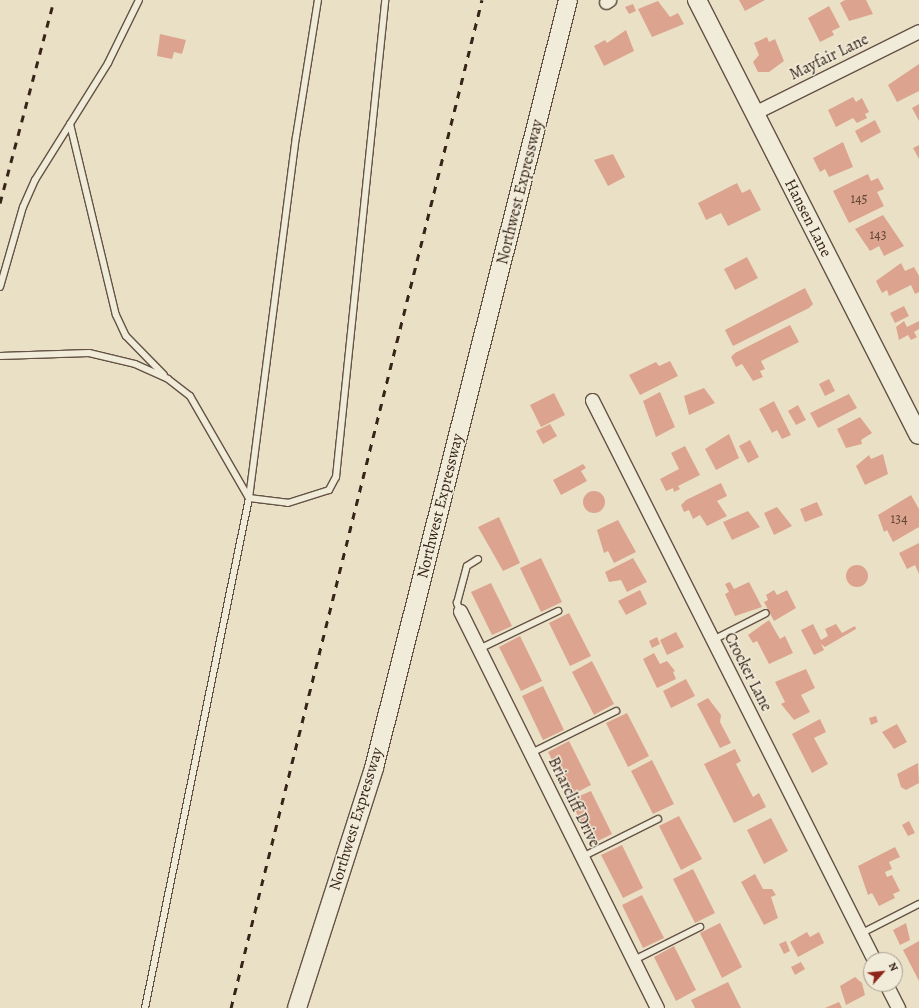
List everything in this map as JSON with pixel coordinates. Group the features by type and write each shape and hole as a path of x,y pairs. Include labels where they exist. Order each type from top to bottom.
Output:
{"main road":[{"name":"Northwest Expressway","path":"297,1008 374,768 568,0"},
{"name":"Hansen Lane","path":"697,0 919,435"}],"street":[{"name":"Mayfair Lane","path":"754,113 919,31"},
{"name":"Crocker Lane","path":"592,400 870,952"},
{"name":"Briarcliff Drive","path":"460,611 657,1008"},
{"path":"890,992 898,1008"}],"lane":[{"path":"0,287 23,207 51,149 70,124 108,63 139,0"},
{"path":"145,1008 249,498 296,137 318,0"},
{"path":"249,498 288,503 329,490 336,477 385,0"},
{"path":"70,124 116,315 126,336 168,379 190,396 249,498"},
{"path":"0,356 89,353 135,364 168,379"},
{"path":"460,611 457,603 468,566 478,559"},
{"path":"479,649 558,611"},
{"path":"713,640 766,613"},
{"path":"531,754 616,711"},
{"path":"582,856 658,819"},
{"path":"860,934 919,904"},
{"path":"634,960 700,927"}],"building":[{"path":"739,0 765,0 745,11"},
{"path":"845,0 866,0 873,14 849,21 840,3"},
{"path":"658,1 670,17 678,13 684,24 652,37 638,9"},
{"path":"633,4 636,11 629,14 625,7"},
{"path":"829,6 840,27 832,31 834,35 820,42 808,18"},
{"path":"626,30 634,51 604,66 594,46 605,40 607,43"},
{"path":"160,34 186,40 182,54 174,52 172,59 157,56"},
{"path":"767,37 769,42 775,39 784,61 769,72 758,72 753,62 759,55 754,43"},
{"path":"919,64 919,91 897,102 888,85"},
{"path":"853,97 856,102 862,98 869,112 865,114 867,118 857,123 853,118 836,127 828,110"},
{"path":"919,104 919,121 912,108"},
{"path":"875,120 881,132 861,143 855,131"},
{"path":"843,142 853,167 829,177 825,169 820,172 813,158"},
{"path":"919,145 919,159 913,148"},
{"path":"613,154 625,177 608,186 594,160"},
{"path":"868,174 871,181 878,178 884,189 877,192 884,206 849,223 833,191"},
{"path":"737,183 742,193 750,189 761,210 728,226 721,213 706,220 698,203"},
{"path":"883,215 904,246 884,256 879,246 870,251 855,229"},
{"path":"747,257 758,278 735,290 724,269"},
{"path":"901,263 905,271 914,267 919,276 919,292 915,294 911,285 889,296 887,290 882,293 876,281"},
{"path":"805,288 813,304 809,308 733,346 725,330"},
{"path":"904,306 909,316 895,323 890,313"},
{"path":"904,321 907,327 919,321 919,329 914,332 917,337 911,340 908,335 899,340 896,327"},
{"path":"790,325 799,342 761,361 765,369 760,371 763,377 753,381 742,364 736,367 731,357 735,353"},
{"path":"670,361 678,376 640,395 629,375 656,362 659,366"},
{"path":"829,379 835,391 825,396 819,384"},
{"path":"704,388 715,403 689,415 684,396"},
{"path":"660,392 675,427 656,437 643,401"},
{"path":"554,393 565,415 541,427 530,405"},
{"path":"849,394 857,408 818,428 810,413"},
{"path":"774,401 791,435 782,439 777,430 772,433 759,409"},
{"path":"798,405 806,420 796,425 788,411"},
{"path":"860,417 872,433 861,440 862,444 846,448 837,429"},
{"path":"550,424 557,436 543,444 536,431"},
{"path":"729,434 739,458 716,470 705,449"},
{"path":"750,440 759,457 748,463 739,446"},
{"path":"685,446 700,475 678,486 680,489 674,492 673,488 666,491 660,479 679,469 671,453"},
{"path":"883,454 888,474 865,485 856,466 869,455 871,459"},
{"path":"583,464 586,468 581,471 587,481 561,495 553,480"},
{"path":"721,483 727,496 717,501 727,516 707,526 700,515 693,519 689,510 684,512 681,505 686,500"},
{"path":"594,491 602,494 605,502 602,510 594,513 586,510 583,502 586,494"},
{"path":"911,495 919,509 919,527 893,542 887,530 884,532 878,515"},
{"path":"817,502 823,515 805,522 800,509"},
{"path":"777,507 792,526 774,535 764,513"},
{"path":"748,511 760,527 732,540 723,522"},
{"path":"499,517 520,563 503,571 478,527"},
{"path":"618,520 636,552 614,563 608,551 604,553 597,530"},
{"path":"919,543 919,574 915,565 907,569 899,553"},
{"path":"541,558 562,602 541,612 520,568"},
{"path":"633,558 647,582 627,592 621,580 609,582 605,572"},
{"path":"857,565 861,566 867,572 867,580 861,586 857,587 853,586 847,580 846,576 847,572 853,566"},
{"path":"730,582 734,589 749,582 762,607 735,616 725,594 729,592 725,584"},
{"path":"491,583 512,626 492,635 471,592"},
{"path":"640,590 647,604 626,615 618,601"},
{"path":"774,590 777,595 787,590 796,608 774,621 764,602 768,600 766,595"},
{"path":"569,613 591,656 570,666 549,623"},
{"path":"769,620 780,639 785,636 793,653 769,664 757,641 753,643 748,635"},
{"path":"813,624 821,640 828,636 825,629 836,624 842,633 855,626 856,629 825,647 821,644 824,650 814,655 801,630"},
{"path":"676,632 684,647 667,655 660,640"},
{"path":"520,636 542,681 521,691 499,647"},
{"path":"657,637 660,644 652,648 649,641"},
{"path":"654,653 660,664 667,661 675,671 673,672 676,679 657,688 643,659"},
{"path":"592,661 614,704 594,715 572,672"},
{"path":"806,669 815,688 801,695 810,712 794,720 781,704 785,702 775,682"},
{"path":"686,679 695,696 671,708 663,691"},
{"path":"543,686 564,730 543,740 522,696"},
{"path":"708,698 721,715 720,722 731,743 720,748 697,704"},
{"path":"627,713 649,756 628,767 606,723"},
{"path":"876,716 878,722 871,725 869,718"},
{"path":"820,719 826,732 814,738 828,764 812,773 792,734"},
{"path":"897,724 907,742 894,749 882,732"},
{"path":"569,741 591,785 570,796 548,752"},
{"path":"735,749 741,761 736,764 753,797 759,793 766,807 734,823 704,764"},
{"path":"652,760 674,804 653,814 631,771"},
{"path":"918,763 919,783 906,790 901,787 897,774"},
{"path":"591,791 612,834 592,844 570,800"},
{"path":"679,816 702,859 681,870 659,826"},
{"path":"771,818 788,851 764,864 747,830"},
{"path":"909,821 915,833 908,836 902,825"},
{"path":"622,845 643,888 623,898 601,855"},
{"path":"895,847 900,857 889,862 892,869 885,872 887,877 892,875 900,891 893,894 895,898 879,906 872,893 868,895 858,866"},
{"path":"693,869 715,913 695,923 673,879"},
{"path":"755,874 763,889 772,889 776,895 771,897 778,918 764,925 741,882"},
{"path":"642,895 664,938 643,948 622,905"},
{"path":"720,923 742,967 722,978 700,933"},
{"path":"906,923 910,940 900,945 893,930"},
{"path":"807,932 810,937 819,932 824,943 798,957 790,942"},
{"path":"786,941 790,951 784,954 779,944"},
{"path":"919,941 919,981 903,950"},
{"path":"674,946 696,990 676,1001 654,957"},
{"path":"801,962 805,969 795,975 791,967"},
{"path":"855,977 862,983 863,992 865,995 846,1005 840,986"},
{"path":"728,982 741,1008 695,1008 691,1000"},
{"path":"839,1002 842,1008 825,1008"}],"railway":[{"path":"0,203 54,0"},
{"path":"231,1008 482,0"}]}
